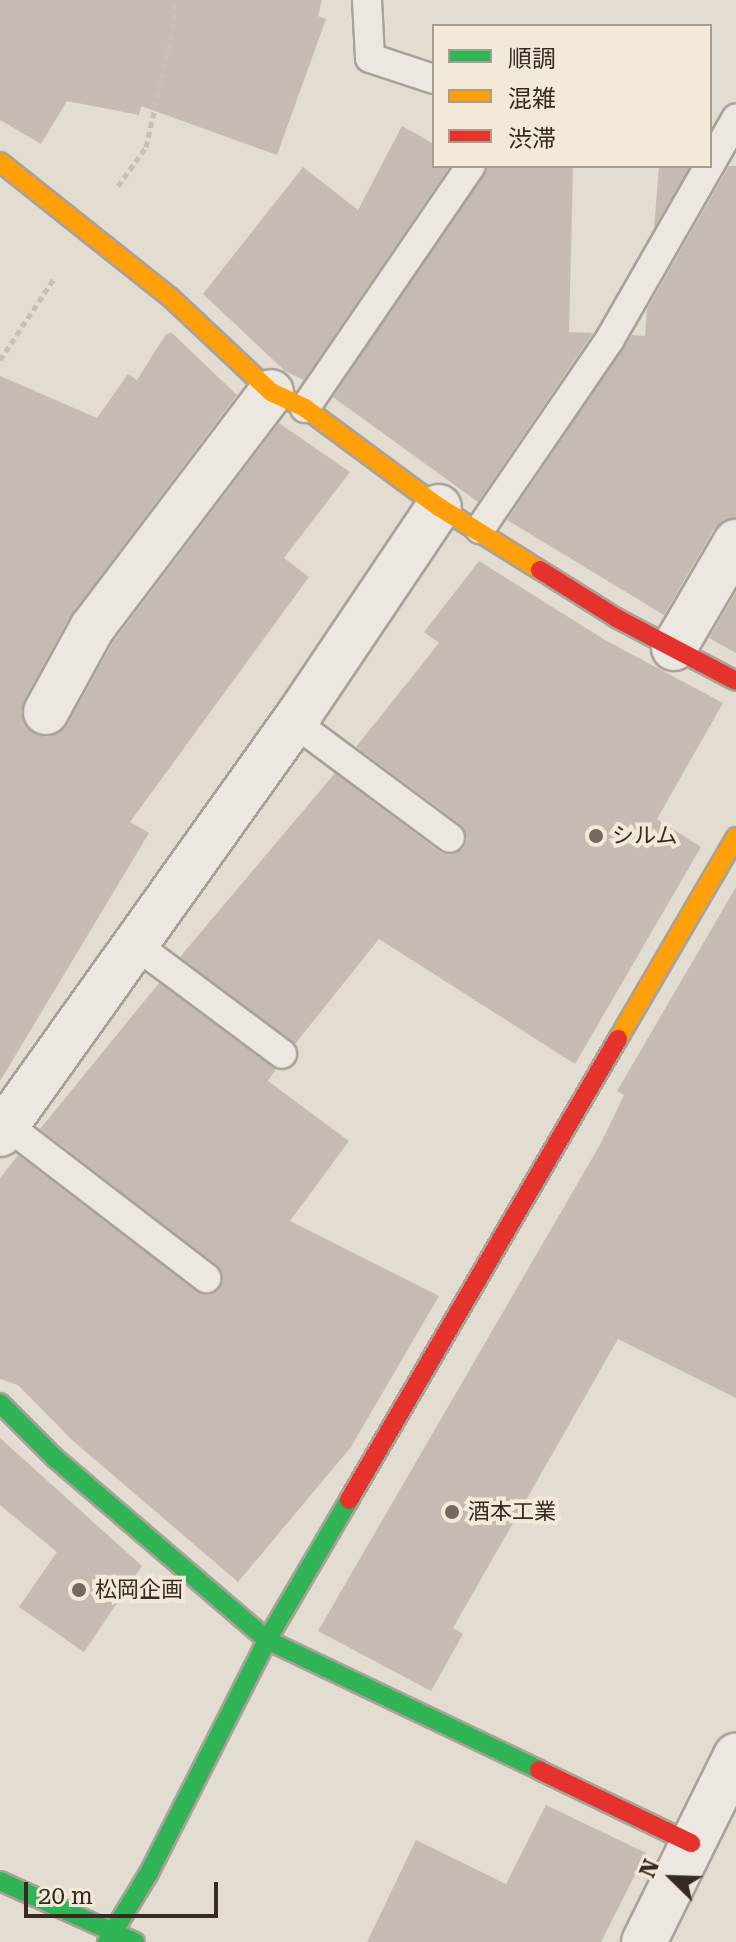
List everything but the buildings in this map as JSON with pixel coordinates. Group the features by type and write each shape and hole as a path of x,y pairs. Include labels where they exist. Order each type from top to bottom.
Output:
{"street":[{"path":"0,162 171,298 288,400 439,507 674,648 736,681"},
{"path":"46,712 92,628 288,400"},
{"path":"4,1130 294,722 439,507"},
{"path":"674,648 736,542"},
{"path":"110,1937 149,1873 267,1640 736,837"},
{"path":"0,1403 55,1458 267,1640 691,1843"},
{"path":"644,1942 736,1756"},
{"path":"0,1881 110,1937 135,1942"}],"lane":[{"path":"367,0 370,58 432,78"},
{"path":"712,161 736,119"},
{"path":"288,400 469,168"},
{"path":"480,529 610,339 708,168"},
{"path":"294,722 450,838"},
{"path":"136,945 282,1054"},
{"path":"4,1130 206,1278"}],"traffic: fast":[{"path":"0,1403 55,1458 267,1640 539,1770"},
{"path":"107,1942 149,1873 267,1640 349,1500"},
{"path":"0,1881 135,1942"}],"traffic: slow":[{"path":"0,162 171,298 271,392 305,408 439,507 540,570"},
{"path":"618,1039 736,837"}],"traffic: jam":[{"path":"540,570 618,619 736,681"},
{"path":"349,1500 618,1039"},
{"path":"539,1770 691,1843"}],"place":[{"name":"シルム","path":"596,836"},
{"name":"酒本工業","path":"452,1512"},
{"name":"松岡企画","path":"79,1590"}]}
